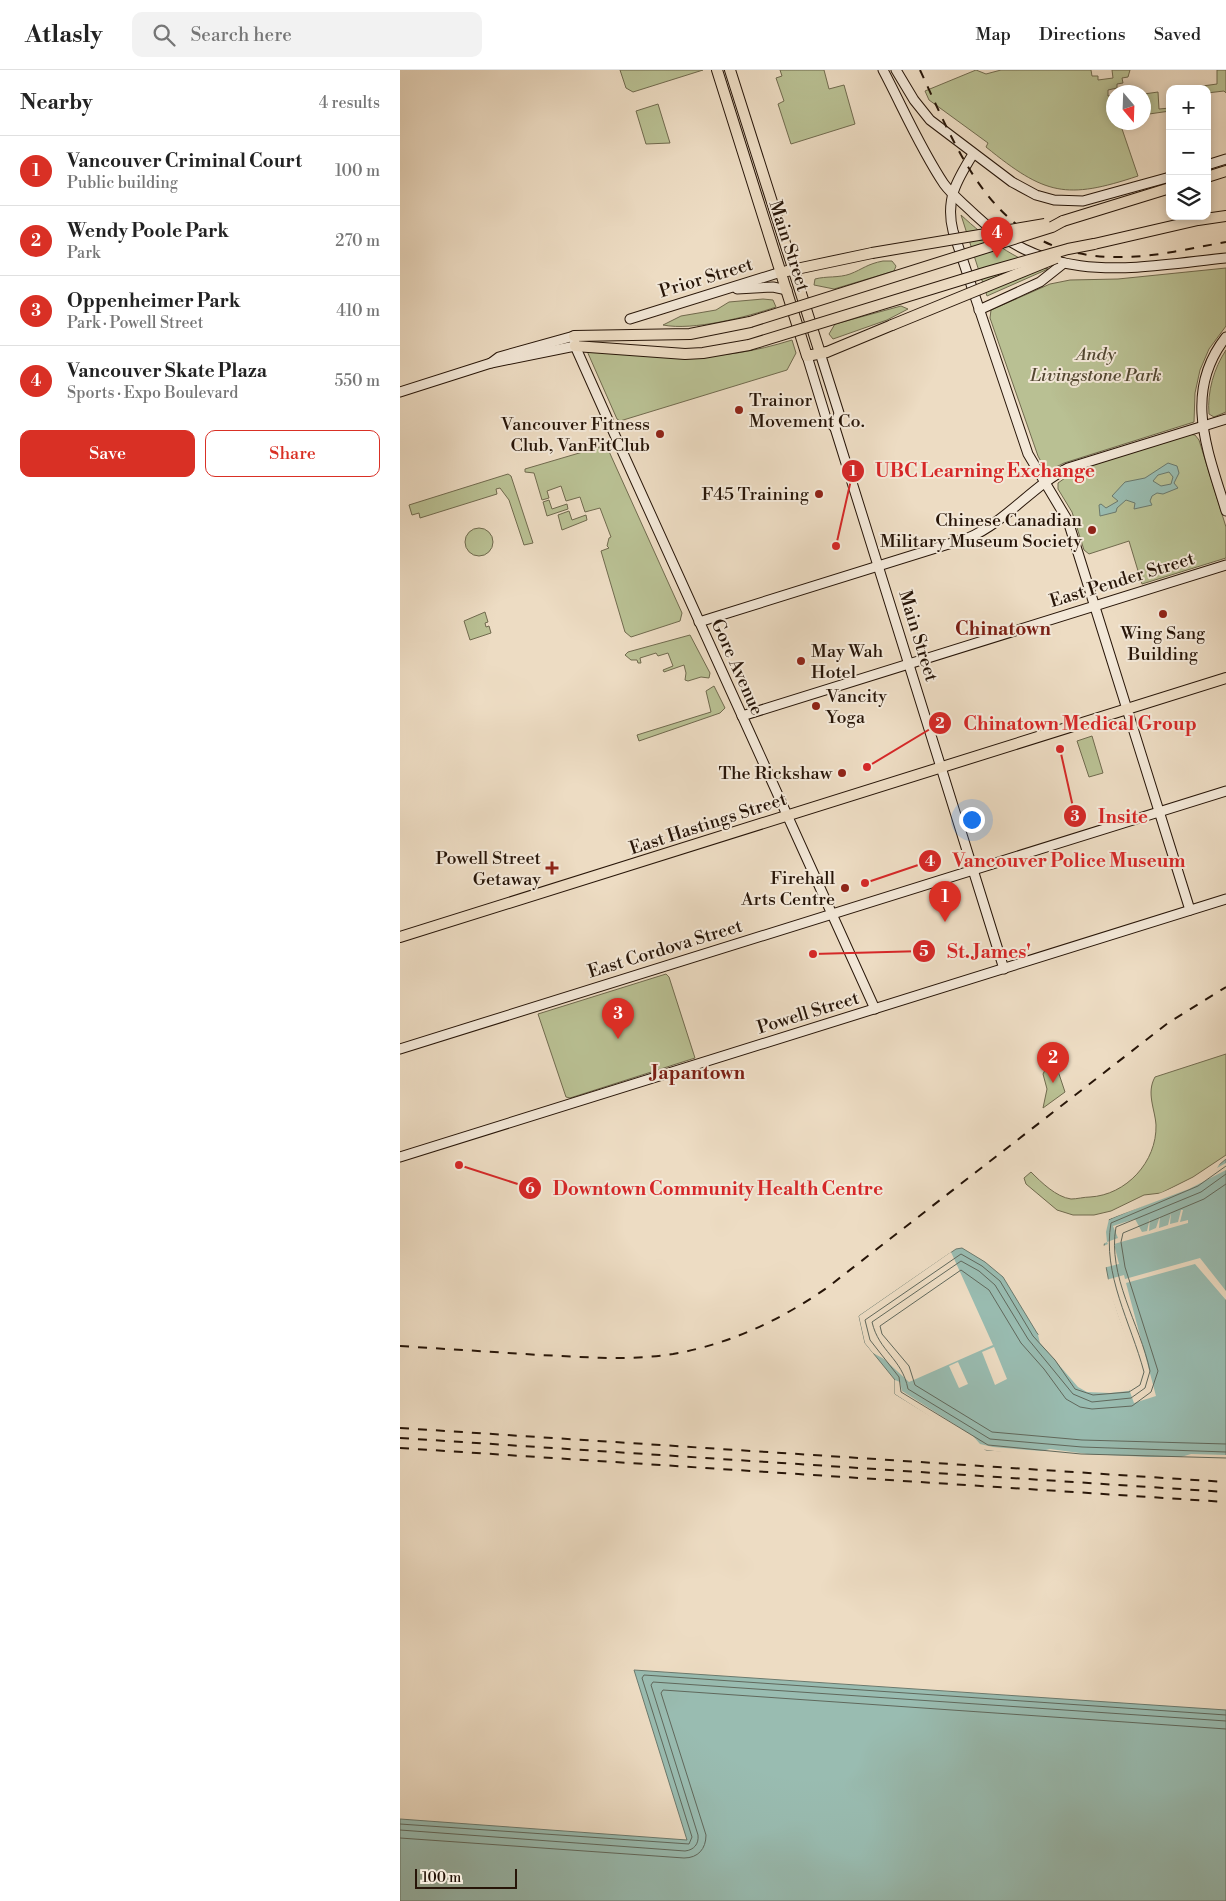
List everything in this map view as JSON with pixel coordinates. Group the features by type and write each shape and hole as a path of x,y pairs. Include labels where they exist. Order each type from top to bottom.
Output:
{"main road":[{"name":"Main Street","path":"717,70 826,418 836,428 1004,969"},
{"name":"Main Street","path":"730,70 793,270 824,352 839,413 836,428"},
{"path":"883,70 919,141 945,185 1003,238 1035,254 1064,263 1113,269 1226,258"},
{"path":"896,70 923,113 973,154 1036,196 1054,200 1083,201 1166,178"},
{"path":"973,154 952,192 950,220 1028,454 1065,514 1190,910"},
{"path":"1211,164 1226,159"},
{"path":"1211,176 1226,171"},
{"path":"400,392 491,363 575,341 690,334 750,322 1166,189"},
{"path":"575,341 684,354 703,353 749,345 1068,249 1226,216"},
{"name":"Prior Street","path":"630,319 781,272 872,253 1063,221"},
{"path":"807,356 824,352 1042,263 1094,244"},
{"path":"979,310 1040,282 1064,263"},
{"path":"727,288 773,287 787,290"},
{"path":"1226,337 1218,349 1206,376 1202,400 1202,425 1205,444 1226,511"},
{"name":"Gore Avenue","path":"575,341 699,622 875,1010"},
{"path":"699,622 978,533 1061,471 1079,463 1226,419"},
{"name":"East Pender Street","path":"742,716 1226,565"},
{"name":"East Hastings Street","path":"400,938 1226,678"},
{"name":"East Cordova Street","path":"400,1049 1226,791"},
{"name":"Powell Street","path":"400,1158 1226,899"}],"green space":[{"path":"620,70 703,70 633,92 626,88"},
{"path":"780,70 824,70 829,89 844,85 855,124 791,144 778,104 784,101 776,78 782,76"},
{"path":"976,70 986,74 1001,70 1091,70 1092,76 1098,76 1098,80 1113,78 1112,70 1130,70 1128,77 1122,78 1123,83 1106,85 1106,130 1122,130 1138,176 1113,184 1074,190 1041,184 1007,163 986,147 988,143 929,100 925,91"},
{"path":"1217,70 1226,70 1226,93 1224,91 1211,93 1210,85 1217,84"},
{"path":"1158,92 1159,109 1166,108 1166,112 1151,114 1151,93"},
{"path":"658,104 670,143 646,144 636,111"},
{"path":"961,215 980,232 1012,254 1048,269 987,296"},
{"path":"883,261 892,261 896,266 894,271 834,289 814,285 815,279 846,275"},
{"name":"Andy Livingstone Park","path":"1226,268 1226,326 1209,349 1200,370 1195,393 1194,422 1064,463 1050,470 1045,469 1038,456 990,318 991,310 1050,284 1070,280 1118,279"},
{"path":"773,300 776,307 735,319 704,325 663,325 681,316 716,310 729,302"},
{"path":"901,306 908,309 887,320 833,339 829,334 835,324"},
{"path":"792,340 796,353 787,370 620,421 617,419 587,351 690,357 714,356 765,348"},
{"name":"Andy Livingstone Park","path":"1226,350 1226,412 1214,417 1209,414 1210,389 1218,364"},
{"path":"1188,434 1195,435 1199,440 1226,527 1226,558 1142,584 1129,541 1089,554 1084,550 1072,512 1058,489 1058,483 1075,471"},
{"path":"603,446 607,447 682,613 680,621 631,637 625,632 601,551 609,548 607,546 611,537 600,508 585,512 580,497 566,501 561,486 547,491 549,498 542,500 534,473 525,472 525,469"},
{"path":"508,474 511,476 533,543 524,545 509,500 500,488 496,489 497,494 420,518 419,513 412,515 409,505"},
{"path":"549,500 552,509 567,504 568,509 547,516 543,502"},
{"path":"569,511 572,520 586,515 587,520 562,530 558,515"},
{"path":"479,528 489,532 493,542 489,552 479,556 469,552 465,542 469,532"},
{"path":"485,612 488,622 485,623 486,627 489,626 491,633 470,640 464,621"},
{"path":"690,635 710,673 709,678 701,677 688,681 685,680 684,665 664,672 663,670 673,666 668,653 658,656 656,653 640,658 641,663 638,663 637,660 631,660 625,655 628,652"},
{"path":"714,686 725,708 720,713 639,741 637,735 711,712 706,691"},
{"path":"1092,736 1103,773 1089,777 1077,741"},
{"path":"666,974 669,977 695,1058 570,1098 566,1097 538,1014"},
{"path":"1226,1054 1226,1155 1193,1177 1161,1193 1144,1195 1111,1211 1094,1215 1073,1215 1057,1210 1026,1184 1024,1178 1031,1172 1054,1192 1071,1199 1103,1195 1127,1183 1145,1164 1155,1139 1156,1125 1151,1089 1155,1077"},
{"path":"1056,1065 1065,1092 1043,1108 1047,1089 1043,1074 1045,1070"}],"water":[{"path":"1168,463 1177,466 1179,473 1174,483 1178,488 1152,496 1150,501 1152,505 1134,509 1135,503 1126,500 1117,508 1116,512 1100,516 1099,505 1101,504 1106,508 1118,501 1112,496 1125,482 1145,478","holes":["1169,472 1173,477 1171,484 1161,486 1153,481 1158,475"]},
{"path":"1226,1159 1226,1463 986,1450 895,1394 895,1380 865,1343 859,1316 956,1249 962,1248 985,1262 1003,1277 1037,1333 1059,1357 1078,1385 1086,1389 1128,1387 1136,1382 1139,1372 1119,1317 1108,1279 1104,1240 1106,1221 1200,1178"},
{"path":"634,1670 1226,1710 1226,1901 400,1901 400,1819 687,1840"}],"pier":[{"path":"1223,1159 1217,1168 1226,1163 1226,1170 1189,1189 1109,1219 1106,1232 1107,1242 1100,1246 1104,1220 1107,1215 1195,1179"},
{"path":"1181,1210 1183,1210 1180,1222 1188,1220 1188,1223 1114,1244 1119,1264 1103,1268 1101,1247 1108,1244 1107,1242 1118,1238 1113,1226 1135,1219 1142,1232 1147,1231 1150,1218 1149,1231 1156,1228 1160,1216 1159,1228 1168,1225 1171,1213 1170,1224 1178,1222"},
{"path":"951,1252 993,1345 909,1382 884,1359 873,1353 865,1343 859,1316"},
{"path":"1200,1258 1226,1291 1226,1300 1195,1264 1126,1283 1156,1396 1134,1403 1129,1389 1129,1391 1110,1393 1087,1392 1078,1387 1040,1343 1038,1335 1040,1333 1061,1356 1080,1383 1087,1387 1127,1385 1134,1380 1137,1372 1106,1280 1124,1275 1125,1279"},
{"path":"994,1347 1007,1379 995,1385 982,1352"},
{"path":"958,1362 968,1384 959,1388 949,1366"},
{"path":"895,1380 900,1382 902,1391 973,1436 980,1444 993,1447 1042,1451 1050,1449 1087,1454 1149,1457 1181,1457 1191,1454 1226,1455 1226,1466 1045,1458 980,1449 895,1394"}],"railway":[{"path":"920,70 952,139 970,171 991,199 1015,223 1044,242 1079,253 1121,257 1161,254 1226,242"},
{"path":"400,1346 573,1357 640,1357 694,1350 754,1329 792,1310 828,1287 1168,1023 1226,987"},
{"path":"400,1428 1226,1482"},
{"path":"400,1438 1226,1492"},
{"path":"400,1448 1226,1502"}],"place":[{"name":"Vancouver Skate Plaza","path":"997,258"},
{"name":"Trainor Movement Co.","path":"739,410"},
{"name":"Vancouver Fitness Club, VanFitClub","path":"660,434"},
{"name":"F45 Training","path":"819,494"},
{"name":"Chinese Canadian Military Museum Society","path":"1092,530"},
{"name":"UBC Learning Exchange","path":"836,546"},
{"name":"Wing Sang Building","path":"1163,614"},
{"name":"May Wah Hotel","path":"801,661"},
{"name":"Vancity Yoga","path":"816,706"},
{"name":"Insite","path":"1060,749"},
{"name":"Chinatown Medical Group","path":"867,767"},
{"name":"The Rickshaw","path":"842,773"},
{"name":"Powell Street Getaway","path":"552,868"},
{"name":"Vancouver Police Museum","path":"865,883"},
{"name":"Firehall Arts Centre","path":"845,888"},
{"name":"Vancouver Criminal Court","path":"945,922"},
{"name":"St. James'","path":"813,954"},
{"name":"Oppenheimer Park","path":"618,1039"},
{"name":"Wendy Poole Park","path":"1053,1083"},
{"name":"Downtown Community Health Centre","path":"459,1165"}],"district":[{"name":"Chinatown","path":"1003,629"},
{"name":"Japantown","path":"698,1073"}]}
